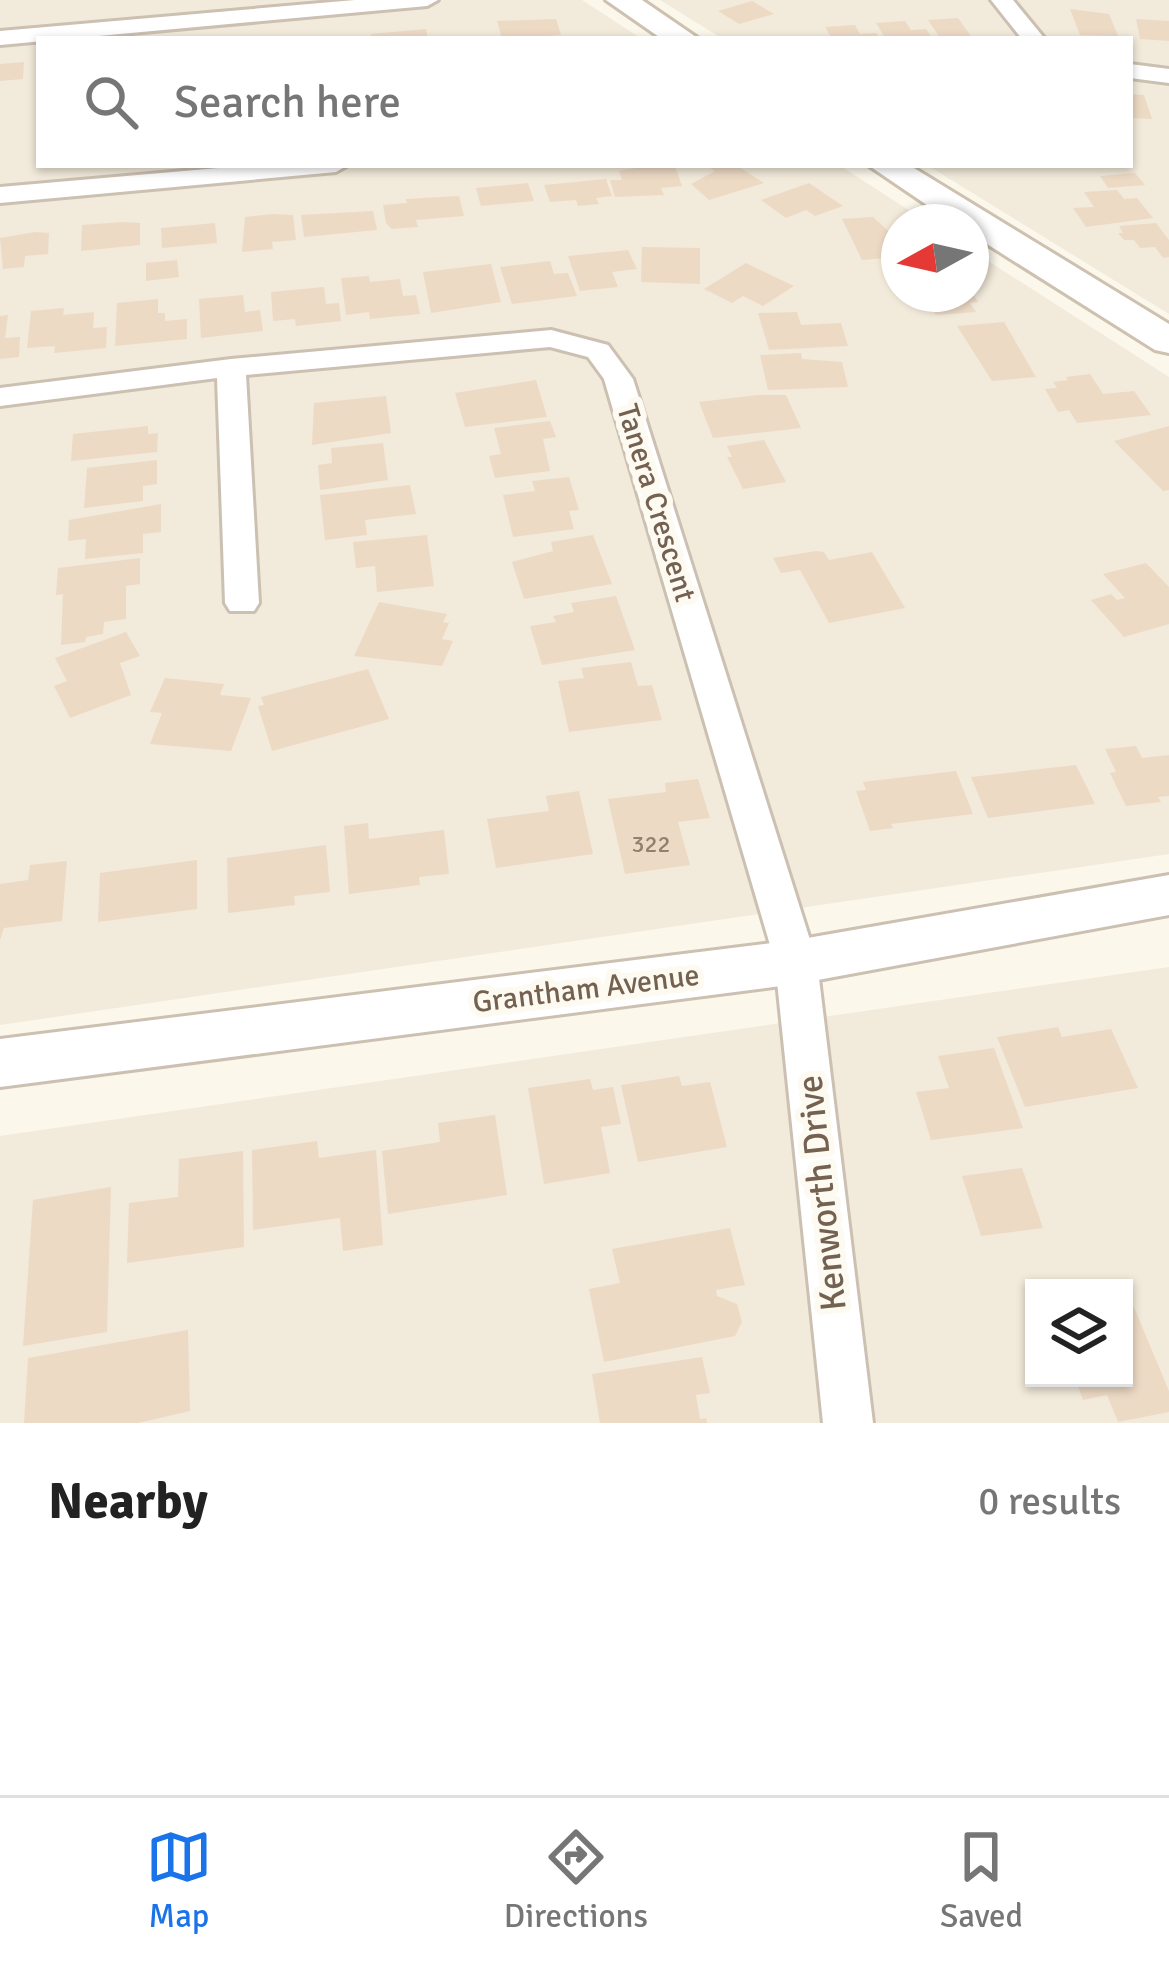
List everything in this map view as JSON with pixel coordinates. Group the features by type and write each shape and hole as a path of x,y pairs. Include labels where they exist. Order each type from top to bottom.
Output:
{"main road":[{"path":"621,0 677,36"},
{"path":"890,168 1169,340"}],"street":[{"path":"0,38 428,0"},
{"path":"1002,0 1032,36"},
{"path":"1133,71 1169,76"},
{"path":"0,195 302,168"},
{"name":"Tanera Crescent","path":"0,397 231,368 550,338 598,351 618,379 796,962"},
{"path":"231,368 242,603"},
{"name":"Grantham Avenue","path":"0,1064 796,962 1169,895"},
{"name":"Kenworth Drive","path":"796,962 848,1423"}],"shaded area":[{"path":"0,0 582,0 637,36 36,36 36,168 844,168 899,204 881,204 881,312 989,312 989,262 1169,377 1169,854 0,1025"},
{"path":"660,0 1169,0 1169,314 932,168 1133,168 1133,36 718,36"},
{"path":"1169,967 1169,1423 0,1423 0,1136"}],"building":[{"path":"752,1 774,14 739,24 718,11"},
{"path":"1070,9 1109,14 1118,36 1080,35"},
{"path":"958,18 971,36 939,36 928,20"},
{"path":"556,19 561,35 501,36 497,21"},
{"path":"1136,19 1169,21 1169,41 1140,39"},
{"path":"905,21 911,30 926,29 931,36 884,36 876,23"},
{"path":"855,25 860,34 878,36 830,36 825,27"},
{"path":"426,29 427,36 371,36"},
{"path":"24,62 23,79 0,81 0,64"},
{"path":"1133,94 1144,95 1152,119 1133,118"},
{"path":"676,168 682,186 661,188 664,195 615,197 610,180 622,180 619,171"},
{"path":"710,168 741,168 764,183 709,200 691,184 715,171"},
{"path":"1135,173 1145,185 1108,188 1100,176"},
{"path":"606,179 612,196 596,198 599,204 550,202 544,185"},
{"path":"528,183 534,201 481,206 476,188"},
{"path":"809,183 843,206 815,216 806,210 786,218 761,200"},
{"path":"1117,190 1124,199 1137,198 1153,218 1086,227 1073,208 1094,207 1084,192"},
{"path":"459,196 464,216 416,220 418,227 392,229 386,223 383,205"},
{"path":"373,211 377,230 304,237 301,215"},
{"path":"293,215 296,240 272,242 273,249 242,252 245,217"},
{"path":"873,217 881,224 881,258 862,260 842,219"},
{"path":"140,223 140,245 81,251 82,225"},
{"path":"215,223 217,243 162,248 161,228"},
{"path":"1156,223 1169,240 1169,257 1163,258 1155,247 1140,248 1118,233 1123,233 1119,226"},
{"path":"49,233 48,254 25,256 24,267 3,269 0,238"},
{"path":"642,247 700,248 700,284 641,282"},
{"path":"628,250 637,269 612,272 618,287 580,291 568,256"},
{"path":"177,260 179,277 146,281 146,263"},
{"path":"550,261 554,274 568,273 577,296 512,304 500,267"},
{"path":"746,263 794,286 763,306 743,296 732,303 704,289"},
{"path":"491,264 501,302 431,313 423,272"},
{"path":"369,276 370,282 400,279 403,296 416,295 420,314 370,319 369,312 346,315 341,278"},
{"path":"324,287 326,304 339,303 341,321 296,326 295,319 273,321 271,292"},
{"path":"243,295 245,312 260,310 263,331 201,338 199,299"},
{"path":"158,299 158,313 165,313 165,321 187,319 187,339 115,346 117,303"},
{"path":"64,308 63,315 94,312 93,328 107,327 106,348 54,353 55,346 27,348 31,311"},
{"path":"797,312 801,325 841,323 848,346 769,350 758,313"},
{"path":"8,315 5,338 20,337 19,357 0,359 0,316"},
{"path":"1004,322 1036,377 992,381 957,326"},
{"path":"801,353 802,359 842,362 848,387 768,390 760,355"},
{"path":"1090,374 1103,394 1134,391 1151,415 1077,423 1069,410 1058,412 1045,389 1057,388 1053,382 1068,380 1066,377"},
{"path":"536,380 547,417 465,427 455,393"},
{"path":"786,395 801,428 713,438 699,402"},
{"path":"386,396 391,433 312,445 314,403"},
{"path":"550,421 556,437 543,439 550,471 495,478 489,456 501,454 494,428"},
{"path":"148,426 148,434 158,433 157,452 71,461 73,434"},
{"path":"1169,426 1169,490 1163,491 1114,441"},
{"path":"764,440 786,482 743,489 727,457 732,457 727,446"},
{"path":"383,443 388,480 320,490 318,465 332,463 331,448"},
{"path":"157,460 157,484 143,486 143,501 84,508 87,468"},
{"path":"569,477 579,510 569,511 574,529 513,537 503,495 535,491 532,481"},
{"path":"410,485 416,514 365,520 367,535 325,540 320,495"},
{"path":"161,504 161,532 143,534 143,553 85,559 86,539 68,541 69,520"},
{"path":"427,535 434,586 377,592 375,566 356,568 353,542"},
{"path":"593,535 612,584 524,599 512,562 553,551 551,542"},
{"path":"824,552 829,560 872,552 905,608 829,623 800,570 781,573 773,558"},
{"path":"140,558 140,584 126,586 126,619 104,622 103,634 86,637 85,642 61,645 63,594 56,595 58,568"},
{"path":"1146,563 1169,587 1169,624 1124,637 1091,600 1111,594 1117,600 1125,598 1103,574"},
{"path":"616,596 635,650 542,665 530,626 556,622 553,616 574,612 571,603"},
{"path":"379,602 447,614 443,622 449,623 442,639 453,641 442,666 354,656"},
{"path":"126,632 140,656 120,663 131,695 70,718 54,686 67,681 55,658"},
{"path":"631,662 638,686 652,685 662,720 569,732 558,681 584,678 581,668"},
{"path":"368,669 389,719 272,751 258,706 264,705 261,697"},
{"path":"165,678 224,684 220,695 251,698 231,751 150,744 162,713 150,712"},
{"path":"1136,746 1142,758 1169,755 1169,796 1158,797 1161,802 1126,806 1110,773 1116,772 1105,749"},
{"path":"1076,765 1095,804 988,818 971,777"},
{"path":"956,771 973,814 870,831 856,791 866,790 863,782"},
{"path":"698,779 710,818 678,822 690,865 625,874 608,799 666,792 665,783"},
{"path":"579,791 593,854 496,868 487,819 549,811 546,796"},
{"path":"368,823 369,839 444,830 449,874 419,877 420,885 349,894 344,826"},
{"path":"326,845 330,892 294,896 295,905 228,913 227,858"},
{"path":"197,860 197,909 98,922 100,873"},
{"path":"67,861 62,921 4,928 0,940 0,884 28,880 30,865"},
{"path":"1058,1027 1062,1037 1111,1029 1138,1088 1025,1107 997,1037"},
{"path":"994,1048 1023,1128 931,1140 916,1092 949,1088 938,1056"},
{"path":"679,1076 682,1086 710,1082 727,1147 638,1162 621,1085"},
{"path":"590,1079 593,1090 613,1087 621,1124 601,1127 610,1173 544,1184 528,1088"},
{"path":"495,1115 507,1195 388,1214 382,1151 440,1142 438,1123"},
{"path":"317,1141 319,1158 376,1150 383,1245 343,1251 340,1218 253,1230 252,1150"},
{"path":"243,1151 244,1247 127,1263 129,1203 178,1197 179,1159"},
{"path":"1022,1168 1043,1228 981,1236 962,1176"},
{"path":"111,1187 107,1332 23,1346 33,1200"},
{"path":"730,1228 745,1285 716,1290 717,1296 737,1304 742,1322 735,1336 604,1362 589,1289 620,1283 612,1249"},
{"path":"1133,1305 1169,1391 1169,1412 1118,1422 1107,1395 1083,1400 1078,1387 1133,1387"},
{"path":"188,1330 190,1411 138,1423 24,1423 28,1358"},
{"path":"702,1357 710,1393 696,1395 700,1419 706,1418 707,1423 600,1423 592,1374"}]}
